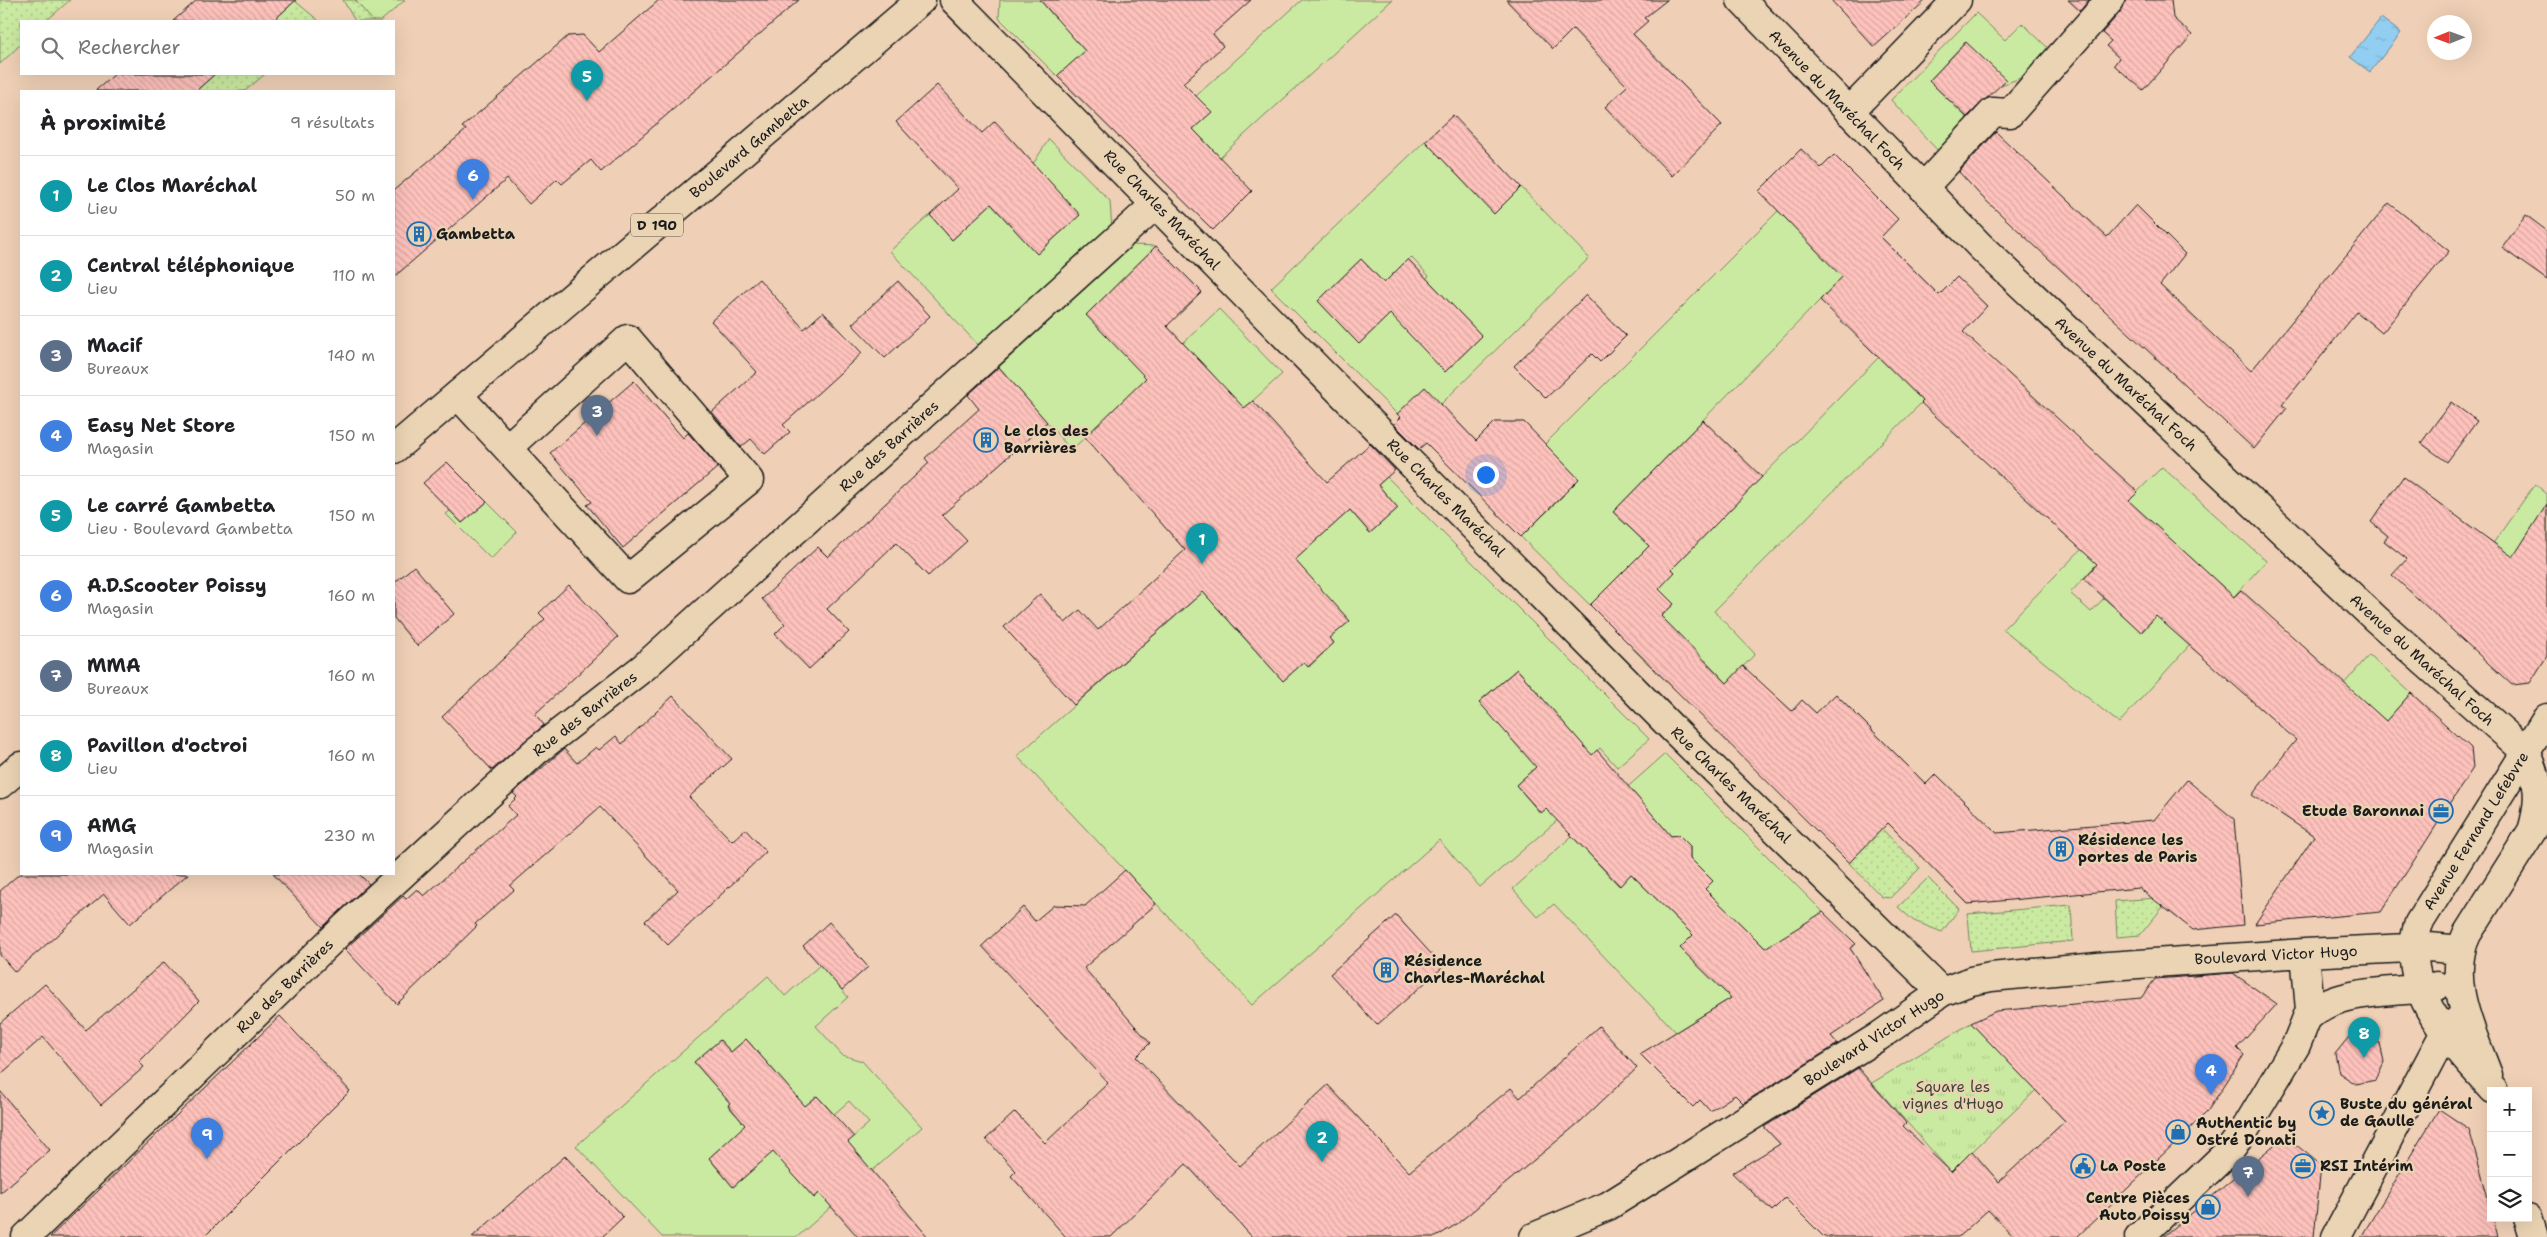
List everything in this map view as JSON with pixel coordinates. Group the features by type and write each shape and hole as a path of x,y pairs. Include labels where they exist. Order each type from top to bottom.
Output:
{"street":[{"name":"Boulevard Gambetta","path":"395,448 921,0"},
{"name":"Rue Charles Maréchal","path":"954,0 1666,722 1942,992"},
{"name":"Avenue du Maréchal Foch","path":"1741,0 1981,247 2376,619 2536,750 2534,767 2539,794 2538,810 2532,831"},
{"path":"1848,112 1957,0"},
{"path":"1923,188 1993,112 2010,113 2110,0"},
{"name":"Rue des Barrières","path":"26,1237 344,928 522,764 644,667 1156,204"},
{"path":"458,395 628,579 750,480 628,339 507,448"},
{"name":"Avenue Fernand Lefebvre","path":"2419,989 2416,978 2414,948 2419,923 2536,750 2547,718"},
{"path":"0,784 20,767"},
{"path":"2492,1087 2462,996 2460,960 2467,934 2547,807"},
{"name":"Boulevard Victor Hugo","path":"1534,1237 1608,1206 1878,1037 1942,992 1971,981 1991,977 2108,966 2414,948 2460,960"},
{"path":"2139,1237 2215,1165 2244,1131 2296,1046 2308,1017 2310,996 2305,953"},
{"path":"2308,1017 2318,1007 2339,999 2444,984 2460,960"},
{"path":"2419,989 2445,1032 2491,1087"},
{"path":"2336,1237 2445,1032 2453,1024 2468,1017"},
{"path":"2529,1222 2534,1237"}],"green space":[{"path":"0,0 70,0 47,20 20,20 20,45 0,64"},
{"path":"343,0 356,0 373,20 354,20"},
{"path":"355,0 405,0 382,20 372,20"},
{"path":"1000,0 1040,0 1055,18 1076,0 1105,34 1057,76 999,18"},
{"path":"1302,0 1392,0 1220,157 1193,129 1211,112 1196,96"},
{"path":"295,1 318,20 274,20"},
{"path":"1976,13 2005,40 2022,23 2049,49 2026,76 2001,85 2005,80 1965,42 1929,81 1969,120 1939,152 1891,100"},
{"path":"214,75 264,75 246,90 197,90"},
{"path":"1049,139 1110,201 1112,231 981,348 890,251 930,215 952,240 991,204 1037,254 1080,215 1033,164"},
{"path":"1425,141 1494,213 1521,187 1589,258 1441,404 1397,414 1271,288","holes":["1411,257 1429,276 1359,344 1318,301 1361,259 1384,283","1446,299 1482,336 1445,372"]},
{"path":"1791,198 1856,263 1613,512 1649,546 1590,605 1521,537 1564,495 1561,491 1576,476 1545,444"},
{"path":"1133,245 1156,246 1086,315 1181,345 1219,309 1282,374 1235,417 1215,377 1197,358 1101,423 1071,450 999,367"},
{"path":"1921,314 1970,354 1714,611 1755,654 1727,683 1705,660 1675,690 1631,647 1674,604 1640,570 1672,569"},
{"path":"2162,467 2266,561 2119,723 2003,629","holes":["2143,514 2201,567 2142,632 2104,598 2091,612 2070,593"]},
{"path":"1387,477 1649,739 1617,767 1600,748 1592,755 1572,735 1516,785 1540,813 1557,799 1568,811 1480,887 1439,840 1252,1005 1017,756 1203,592 1283,681 1304,662 1309,667 1334,643 1330,638 1349,621 1327,596 1266,586 1350,510 1370,533 1398,508 1378,485","holes":["1517,669 1557,715 1482,699"]},
{"path":"2535,484 2547,494 2547,542 2501,576 2480,562"},
{"path":"487,502 517,532 491,559 446,514 450,511 462,523"},
{"path":"2369,655 2411,693 2349,763 2305,729"},
{"path":"1665,754 1823,912 1784,966 1704,889 1690,858 1690,846 1679,835 1671,836 1653,815 1622,792"},
{"path":"1882,829 1920,868 1890,898 1882,897 1849,863"},
{"path":"1572,836 1619,886 1631,874 1693,935 1680,948 1731,998 1676,1032 1554,904 1538,917 1513,889"},
{"path":"1928,878 1959,909 1942,932 1914,921 1898,907"},
{"path":"2171,897 2140,935 2117,937 2115,901"},
{"path":"2071,905 2073,941 1971,951 1968,914"},
{"path":"820,965 848,997 816,1026 842,1055 862,1061 922,1127 797,1237 662,1237 576,1146 768,976 785,996","holes":["746,1039 777,1074 759,1091 745,1125 728,1106 730,1103 694,1062 720,1040 731,1052","817,1096 834,1114 849,1101 869,1123 835,1153 848,1168 814,1198 770,1137","736,1134 761,1162 733,1187 709,1158"]},
{"name":"Square les vignes d'Hugo","path":"1971,1023 2036,1090 1951,1172 1872,1083"}],"water":[{"path":"2381,18 2401,33 2370,72 2350,57"}],"building":[{"path":"197,0 296,0 274,20 174,20"},
{"path":"659,0 799,0 601,172 591,160 562,184 557,179 529,204 507,179 395,276 395,189 466,130 462,127 568,36 583,35 599,52"},
{"path":"1040,0 1251,0 1213,34 1223,46 1183,83 1212,112 1193,129 1252,191 1213,230 1057,76 1085,51"},
{"path":"1506,0 1667,0 1644,18 1648,21 1633,34 1722,125 1672,176 1605,107 1627,86 1573,29 1553,49"},
{"path":"1831,0 1926,0 1874,47"},
{"path":"2068,0 2089,0 2080,11"},
{"path":"2125,0 2171,0 2173,18 2192,35 2143,90 2114,65 2119,58 2106,46 2111,41 2102,33 2122,10"},
{"path":"1966,42 2006,80 1967,117 1929,81"},
{"path":"114,75 214,75 197,90 96,90"},
{"path":"937,85 982,133 995,121 1080,215 1037,254 991,204 952,240 930,215 958,189 896,122"},
{"path":"1453,115 1521,187 1494,214 1425,141"},
{"path":"1996,132 2107,237 2136,205 2185,254 2160,285 2251,371 2389,203 2449,251 2382,333 2357,312 2282,405 2287,408 2254,449 1981,196 1959,172"},
{"path":"1801,149 1821,168 1834,155 1898,219 1881,237 1939,295 1957,277 1987,306 1963,332 2138,492 2129,501 2234,597 2241,590 2386,721 2411,693 2471,748 2473,768 2381,912 2255,924 2314,836 2252,795 2296,740 2156,616 2141,632 2084,579 2097,564 1921,403 1923,401 1820,300 1842,277 1759,191"},
{"path":"2526,215 2547,231 2547,280 2502,248"},
{"path":"1156,246 1202,292 1167,326 1244,408 1253,401 1327,482 1370,444 1395,470 1378,485 1398,508 1370,533 1350,510 1295,560 1350,621 1330,638 1334,643 1308,667 1304,662 1283,681 1203,592 1074,705 1004,627 1040,594 1065,623 1080,610 1098,630 1185,550 1085,437 1146,378 1086,315"},
{"path":"1361,259 1384,283 1408,259 1482,336 1445,372 1390,314 1359,344 1318,301"},
{"path":"759,279 804,329 823,312 862,353 783,425 790,432 765,454 751,439 741,447 712,412 757,372 711,321"},
{"path":"898,281 930,316 885,358 852,324"},
{"path":"1586,295 1626,336 1600,362 1592,354 1546,398 1514,366"},
{"path":"999,367 1047,422 942,515 967,541 928,576 896,543 827,609 849,632 809,669 775,634 785,624 762,599 818,547 828,557 929,463 925,458 979,409 968,395"},
{"path":"634,381 683,438 688,433 718,467 623,548 587,505 592,502 550,453"},
{"path":"1425,387 1476,441 1495,422 1524,422 1579,479 1521,537 1426,443 1419,449 1394,424 1401,417 1397,414"},
{"path":"2451,402 2477,421 2447,462 2421,443"},
{"path":"1703,420 1762,477 1672,569 1675,572 1659,589 1674,604 1661,616 1727,683 1743,666 1792,711 1802,700 1816,713 1836,694 1926,784 1936,774 1997,833 2154,820 2187,780 2234,819 2243,925 2193,930 2139,888 1968,904 1888,823 1849,863 1590,605 1649,546 1613,512"},
{"path":"447,462 487,502 462,523 423,483"},
{"path":"2403,477 2513,557 2547,504 2547,656 2530,683 2512,685 2392,575 2407,559 2384,541 2388,536 2371,522"},
{"path":"414,566 454,614 417,646 395,619 395,582"},
{"path":"569,585 618,637 535,714 544,725 492,770 442,717 545,619 539,613"},
{"path":"1517,669 1592,755 1597,750 1671,836 1679,835 1690,846 1690,858 1713,881 1705,889 1765,948 1823,912 1856,944 1850,948 1884,1001 1831,1036 1838,1044 1743,1103 1735,1095 1710,1111 1700,1100 1693,1107 1640,1054 1731,998 1680,948 1693,935 1631,874 1620,886 1546,809 1541,813 1516,785 1536,767 1479,702"},
{"path":"673,696 732,759 689,797 732,841 745,829 766,852 668,945 645,921 678,890 600,807 510,886 514,890 475,924 477,926 397,1004 345,949 403,896 406,899 417,889 424,896 516,815 508,806 517,797 513,793 564,749 577,763 596,747 599,750 616,736 622,744"},
{"path":"1125,870 1156,904 1084,968 1150,1043 1136,1057 1240,1166 1328,1085 1409,1172 1511,1088 1520,1098 1599,1026 1637,1068 1581,1121 1457,1224 1436,1237 1252,1237 1186,1164 1111,1237 1066,1237 1011,1176 1016,1171 986,1139 1015,1112 1045,1143 1108,1083 982,946 1023,907 1035,921 1054,905 1085,906"},
{"path":"19,874 187,875 130,924 104,894 15,972 0,955 0,891"},
{"path":"274,875 360,875 369,884 323,927"},
{"name":"Résidence Charles-Maréchal","path":"1396,915 1443,967 1377,1025 1330,974"},
{"path":"829,922 868,967 842,990 803,946"},
{"path":"164,962 199,1001 139,1062 144,1067 101,1105 43,1037 0,1075 0,1023 45,984 86,1030"},
{"path":"2233,973 2277,1004 2237,1048 2244,1055 2207,1112 2077,1237 2014,1237 1988,1210 1958,1237 1824,1237 1785,1198 1772,1211 1732,1173 1780,1144 1764,1127 1858,1068 1906,1123 1903,1126 1951,1172 1972,1151 1999,1182 2065,1121 1971,1023 1996,1011 2141,998 2155,979"},
{"path":"280,1016 350,1091 204,1237 50,1237"},
{"path":"2361,1033 2380,1043 2384,1062 2376,1080 2356,1084 2339,1073 2335,1054 2348,1038"},
{"path":"746,1039 805,1106 817,1096 854,1137 848,1142 928,1237 858,1237 819,1193 814,1198 773,1152 733,1187 709,1158 745,1125 728,1105 730,1103 694,1062 720,1040 731,1052"},
{"path":"0,1091 50,1150 0,1193"},
{"path":"2439,1109 2469,1129 2487,1194 2487,1222 2494,1222 2498,1237 2361,1237"},
{"path":"2285,1136 2321,1165 2314,1237 2163,1237"},
{"path":"565,1156 623,1217 602,1237 472,1237"}],"place":[{"name":"Le carré Gambetta","path":"587,101"},
{"name":"A.D.Scooter Poissy","path":"473,200"},
{"name":"Gambetta","path":"419,234"},
{"name":"Macif","path":"597,436"},
{"name":"Le clos des Barrières","path":"986,440"},
{"name":"Le Clos Maréchal","path":"1202,564"},
{"name":"Etude Baronnai","path":"2441,811"},
{"name":"Résidence les portes de Paris","path":"2061,849"},
{"name":"Résidence Charles-Maréchal","path":"1386,970"},
{"name":"Pavillon d'octroi","path":"2364,1058"},
{"name":"Easy Net Store","path":"2211,1095"},
{"name":"Buste du général de Gaulle","path":"2322,1113"},
{"name":"Authentic by Ostré Donati","path":"2178,1132"},
{"name":"AMG","path":"207,1159"},
{"name":"Central téléphonique","path":"1322,1162"},
{"name":"La Poste","path":"2083,1166"},
{"name":"RSI Intérim","path":"2303,1166"},
{"name":"MMA","path":"2248,1197"},
{"name":"Centre Pièces Auto Poissy","path":"2208,1207"}]}
